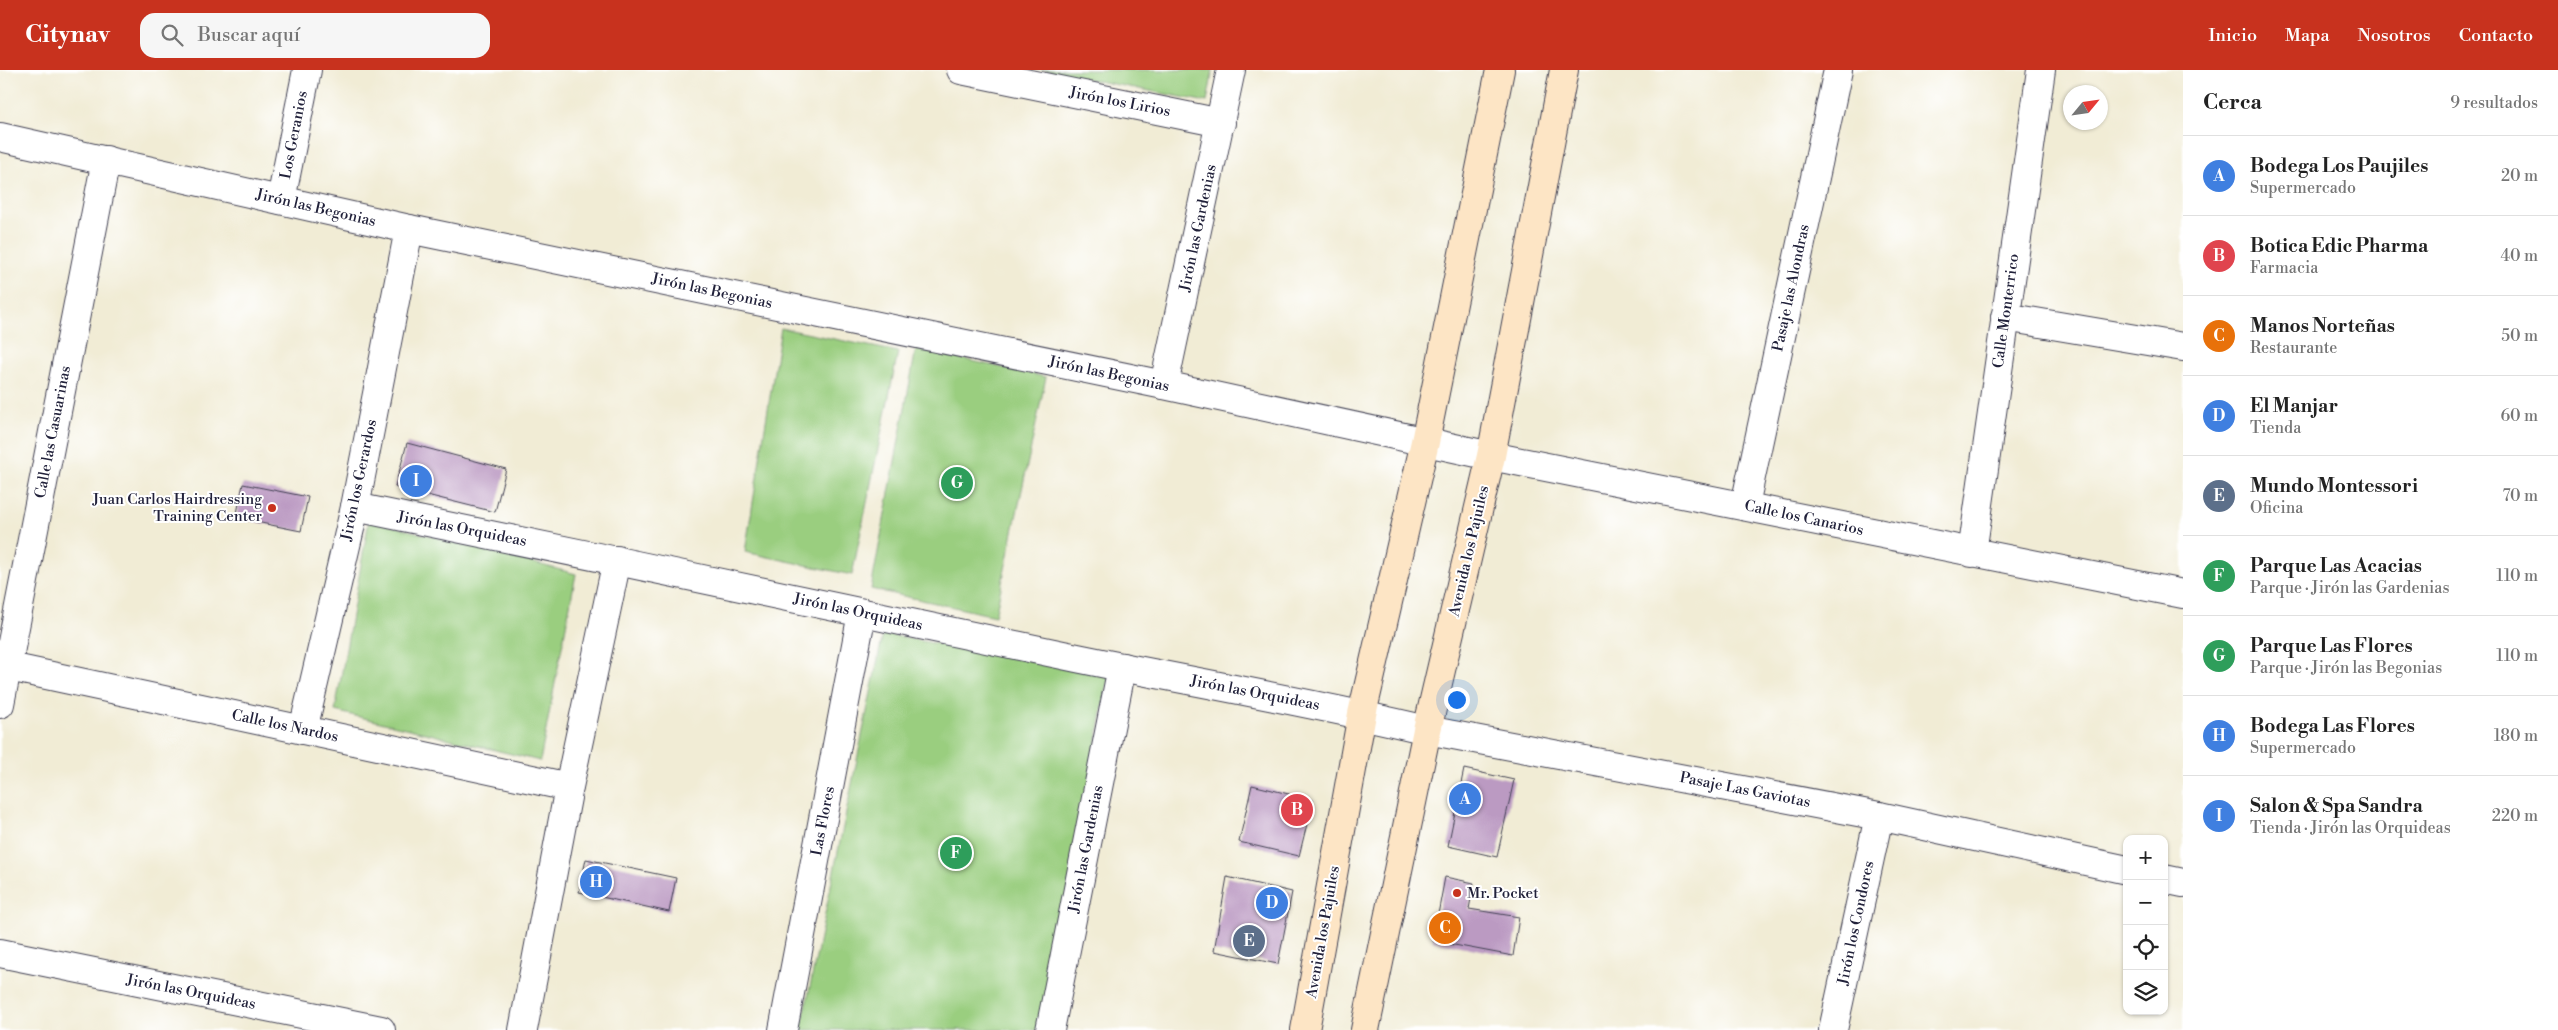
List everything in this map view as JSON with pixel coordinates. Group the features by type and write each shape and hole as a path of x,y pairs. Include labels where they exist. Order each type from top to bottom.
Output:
{"street":[{"name":"Los Geranios","path":"281,200 307,70"},
{"name":"Jirón los Lirios","path":"961,70 1221,123"},
{"name":"Jirón las Gardenias","path":"1164,385 1232,70"},
{"name":"Avenida los Pajuiles","path":"1306,1030 1362,714 1425,442 1500,70"},
{"name":"Avenida los Pajuiles","path":"1365,1030 1427,730 1491,456 1564,70"},
{"name":"Pasaje las Alondras","path":"1745,505 1838,70"},
{"name":"Calle Monterrico","path":"1972,553 2041,70"},
{"name":"Jirón las Begonias","path":"0,137 409,229 1164,385 1425,442"},
{"name":"Calle las Casuarinas","path":"0,704 4,666 106,160"},
{"name":"Jirón los Gerardos","path":"303,730 355,507 409,229"},
{"path":"2005,317 2183,347"},
{"name":"Calle los Canarios","path":"1425,442 2183,594"},
{"name":"Jirón las Orquideas","path":"355,507 617,560 1122,668 1362,714"},
{"path":"523,1030 569,787 617,560"},
{"name":"Las Flores","path":"784,1030 862,613"},
{"name":"Calle los Nardos","path":"4,666 569,787"},
{"name":"Jirón las Gardenias","path":"1050,1030 1122,668"},
{"name":"Pasaje Las Gaviotas","path":"1362,714 1427,730 1879,816 2123,869"},
{"name":"Jirón los Condores","path":"1833,1030 1879,816"},
{"path":"2168,879 2183,883"},
{"name":"Jirón las Orquideas","path":"0,954 381,1030"}],"green space":[{"path":"1041,70 1213,70 1207,102"},
{"path":"781,328 898,352 852,575 745,552"},
{"path":"916,349 1046,377 995,616 871,589"},
{"path":"369,520 576,574 540,761 335,711"},
{"path":"883,634 1109,675 1042,1030 801,1030"}],"building":[{"path":"407,443 506,469 495,512 395,487"},
{"name":"Juan Carlos Hairdressing Training Center","path":"243,484 308,497 301,531 236,518"},
{"path":"1464,769 1514,780 1497,857 1448,846"},
{"path":"1252,785 1313,800 1299,856 1239,842"},
{"path":"586,859 676,878 669,912 579,892"},
{"path":"1227,877 1292,892 1278,964 1214,951"},
{"path":"1445,877 1474,883 1469,909 1519,917 1513,956 1433,941"}],"place":[{"name":"Salon & Spa Sandra","path":"416,481"},
{"name":"Parque Las Flores","path":"957,483"},
{"name":"Juan Carlos Hairdressing Training Center","path":"272,508"},
{"name":"Bodega Los Paujiles","path":"1465,799"},
{"name":"Botica Edic Pharma","path":"1297,810"},
{"name":"Parque Las Acacias","path":"956,853"},
{"name":"Bodega Las Flores","path":"596,882"},
{"name":"Mr. Pocket","path":"1457,893"},
{"name":"El Manjar","path":"1272,903"},
{"name":"Manos Norteñas","path":"1445,928"},
{"name":"Mundo Montessori","path":"1249,941"}]}
